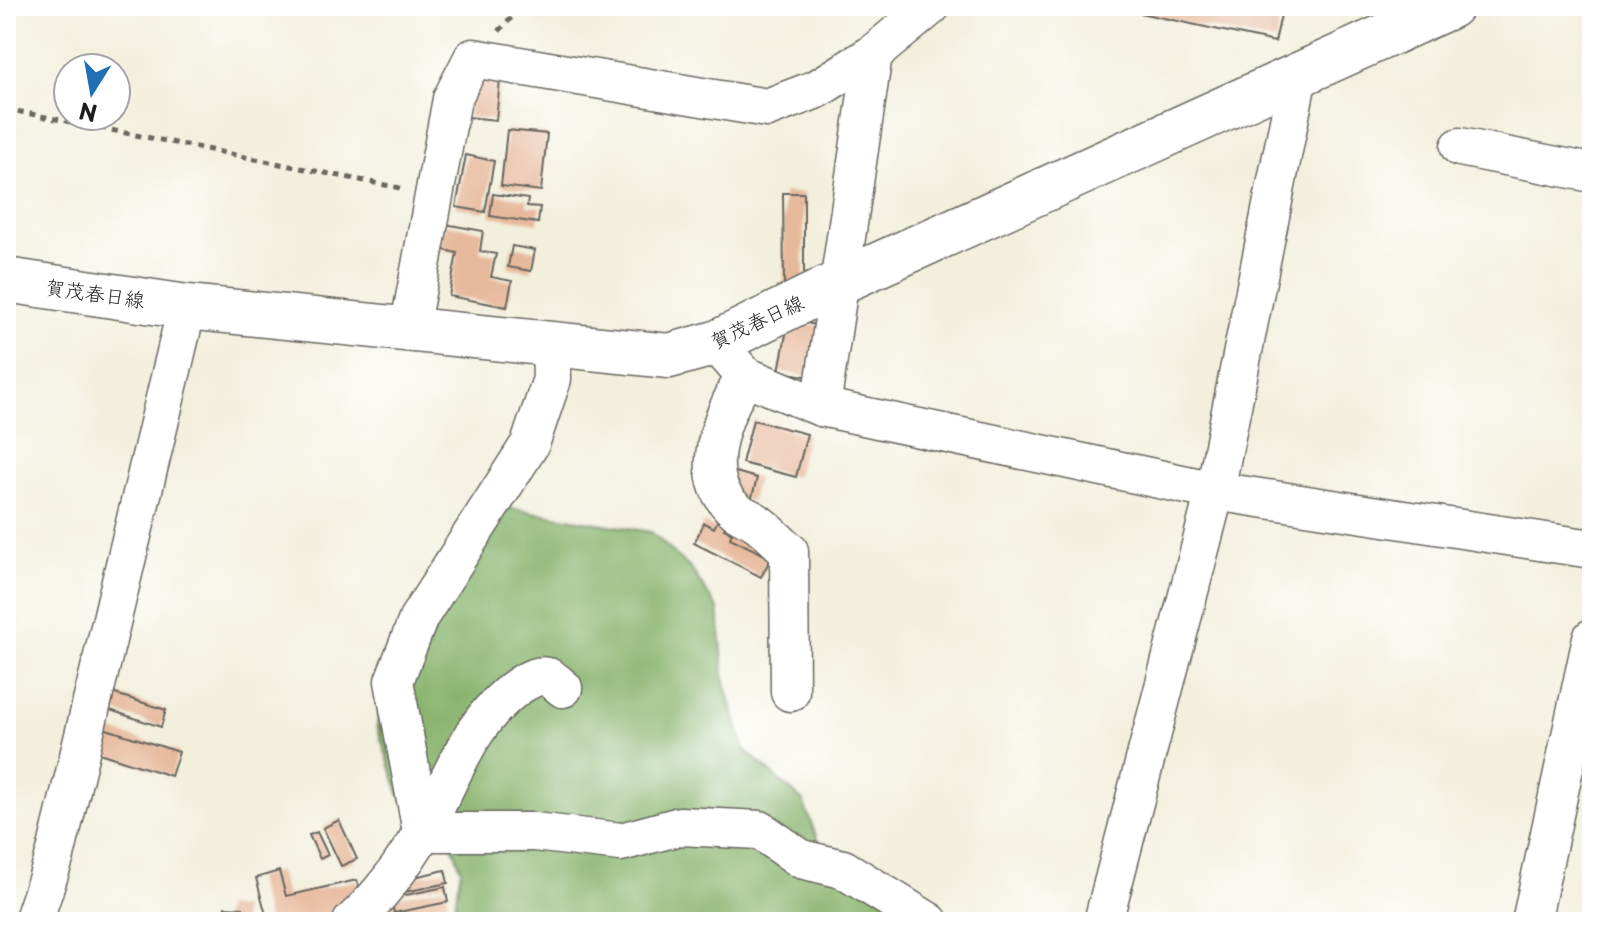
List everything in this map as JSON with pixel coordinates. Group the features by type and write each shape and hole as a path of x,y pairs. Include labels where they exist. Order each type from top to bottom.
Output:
{"main road":[{"name":"賀茂春日線","path":"6,280 187,307 669,356 716,343 840,282 1451,6"}],"street":[{"path":"409,330 452,99 473,58 767,108 817,89 873,54 931,6"},
{"path":"821,407 873,54"},
{"path":"1103,922 1215,491 1298,76"},
{"path":"1460,147 1592,173"},
{"path":"33,922 55,856 187,307"},
{"path":"716,343 745,376 821,407 1215,491 1592,549"},
{"path":"422,832 394,681 419,617 530,444 552,379 551,345"},
{"path":"745,376 719,431 715,459 719,490 734,509 757,523 789,551 790,692"},
{"path":"1531,922 1592,638"},
{"path":"352,922 376,899 422,832 464,745 484,718 508,694 531,678 547,677 563,688"},
{"path":"422,832 534,832 621,842 680,826 760,830 801,859 843,869 929,922"}],"path":[{"path":"6,109 433,195"}],"green space":[{"path":"502,507 651,532 691,569 718,609 725,682 744,749 803,801 820,846 925,922 452,922 461,869 453,847 400,797 377,726 384,681"}],"building":[{"path":"1108,6 1283,6 1275,42"},
{"path":"473,76 500,80 496,120 468,117"},
{"path":"507,130 547,134 541,191 501,186"},
{"path":"466,155 494,161 485,212 456,207"},
{"path":"783,193 804,193 804,284 784,284"},
{"path":"493,194 528,199 527,206 540,207 538,223 490,216"},
{"path":"445,224 483,231 480,251 496,254 491,277 512,281 507,307 449,296 457,253 440,249"},
{"path":"512,246 535,250 531,271 508,267"},
{"path":"789,319 829,328 819,379 779,371"},
{"path":"753,420 807,434 796,477 742,463"},
{"path":"732,471 757,478 751,501 725,494"},
{"path":"720,516 728,520 724,529 732,533 730,538 771,558 761,577 694,543 704,523 714,528"},
{"path":"106,691 166,710 161,727 101,707"},
{"path":"100,727 179,752 171,776 93,751"},
{"path":"339,820 357,859 341,866 323,828"},
{"path":"317,832 328,855 320,859 309,835"},
{"path":"445,870 448,883 400,893 397,881"},
{"path":"279,871 286,896 357,880 360,890 331,922 268,922 256,878"},
{"path":"445,887 448,902 394,913 391,898"},
{"path":"225,907 243,908 242,922 224,922"}]}
